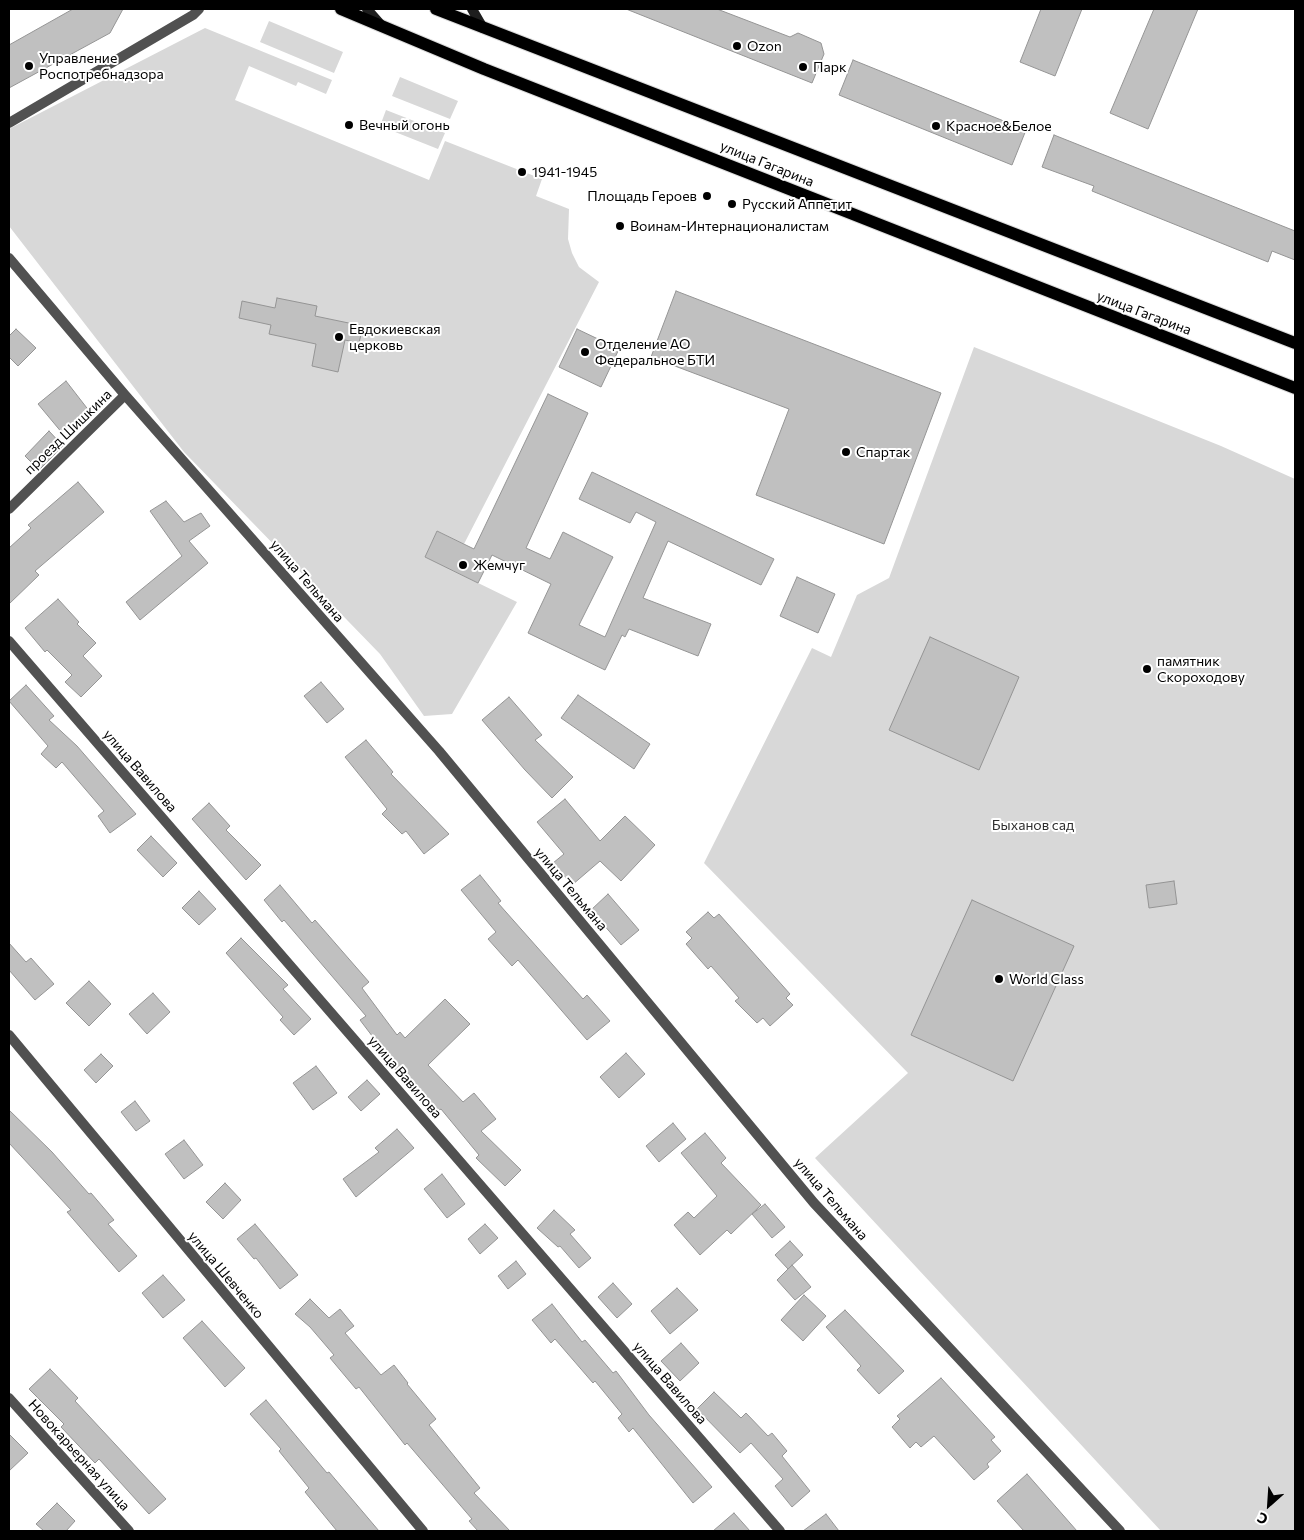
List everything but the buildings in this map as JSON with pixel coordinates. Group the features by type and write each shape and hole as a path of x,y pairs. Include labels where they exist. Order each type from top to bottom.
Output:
{"main road":[{"name":"улица Гагарина","path":"341,9 999,273 1295,388"},
{"path":"367,9 382,26"},
{"name":"улица Гагарина","path":"436,9 1295,343"},
{"path":"472,9 483,28"}],"street":[{"path":"9,123 193,15 199,9"},
{"name":"улица Тельмана","path":"9,258 126,395 439,751 814,1204 1120,1531"},
{"name":"проезд Шишкина","path":"9,509 126,395"},
{"name":"улица Вавилова","path":"9,641 780,1531"},
{"name":"улица Шевченко","path":"9,1035 423,1531"},
{"name":"Новокарьерная улица","path":"9,1398 130,1531"}],"green space":[{"path":"269,21 343,52 334,73 260,42"},
{"path":"205,28 332,80 326,94 298,82 296,86 249,66 235,100 429,180 445,141 542,179 536,196 569,209 568,239 572,253 579,267 599,282 464,544 437,531 425,557 517,602 452,714 424,716 380,654 184,452 9,226 9,129"},
{"path":"400,77 458,101 450,119 392,96"},
{"path":"386,110 445,133 438,149 380,126"},
{"name":"Быханов сад","path":"974,347 1221,446 1295,479 1295,1531 1161,1531 815,1158 908,1073 704,863 812,648 831,657 857,595 889,578"}],"place":[{"name":"Ozon","path":"737,46"},
{"name":"Управление Роспотребнадзора","path":"29,66"},
{"name":"Парк","path":"803,67"},
{"name":"Вечный огонь","path":"349,125"},
{"name":"Красное&Белое","path":"936,126"},
{"name":"1941-1945","path":"522,172"},
{"name":"Площадь Героев","path":"707,196"},
{"name":"Русский Аппетит","path":"732,204"},
{"name":"Воинам-Интернационалистам","path":"620,226"},
{"name":"Евдокиевская церковь","path":"339,337"},
{"name":"Отделение АО Федеральное БТИ","path":"585,352"},
{"name":"Спартак","path":"846,452"},
{"name":"Жемчуг","path":"463,565"},
{"name":"памятник Скороходову","path":"1147,669"},
{"name":"World Class","path":"999,979"}]}
